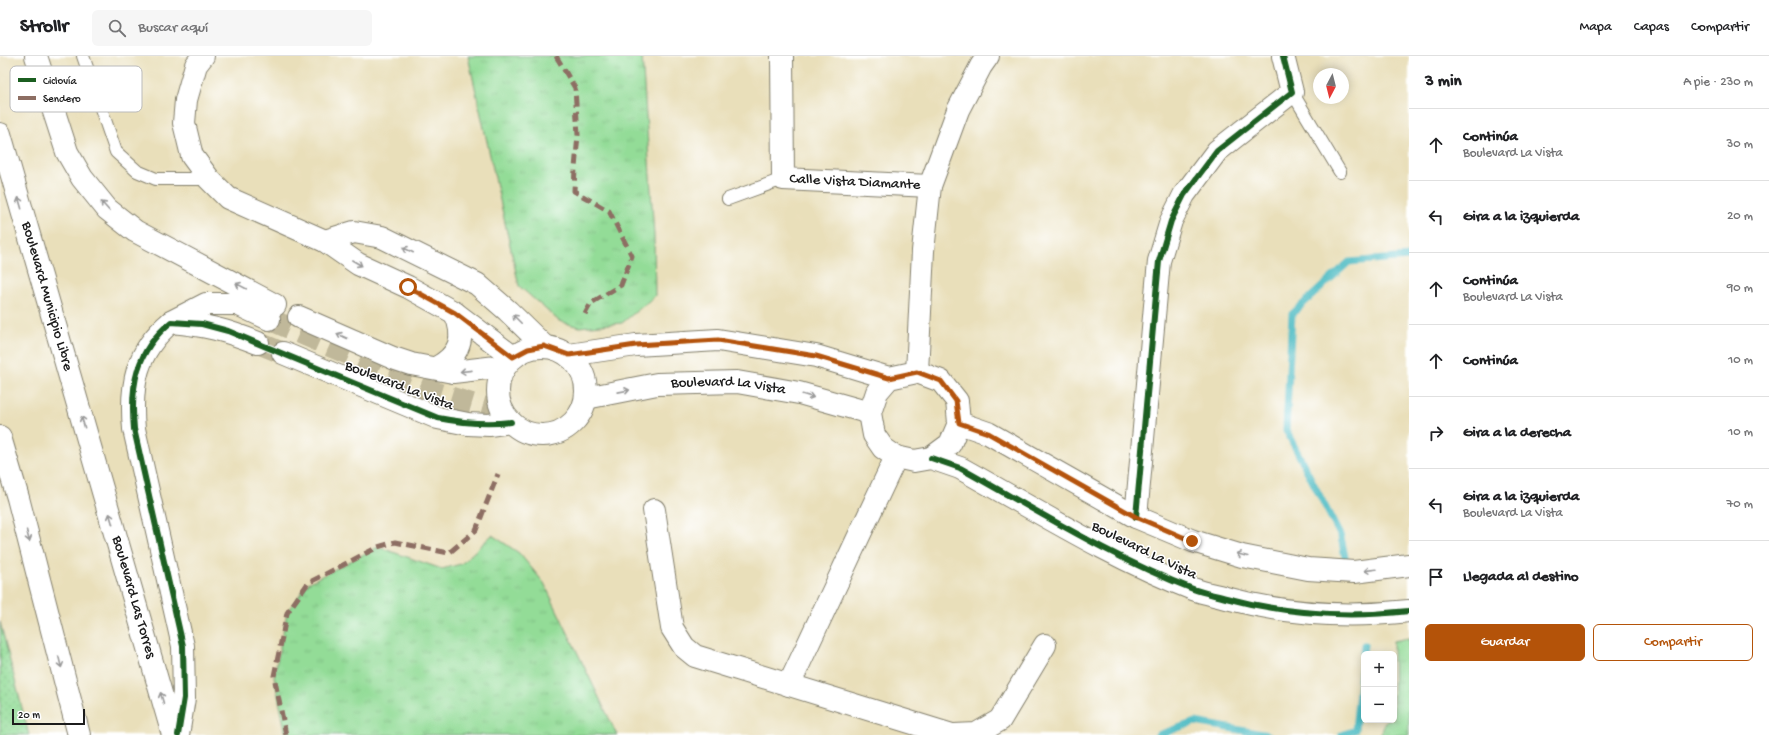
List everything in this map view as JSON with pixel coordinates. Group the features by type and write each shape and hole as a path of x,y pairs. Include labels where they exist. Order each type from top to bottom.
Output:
{"street":[{"path":"36,56 39,66"},
{"path":"203,56 196,65 186,100 184,123 192,156 209,179 228,198 325,241 358,264 408,287 455,313 509,362"},
{"name":"Calle Vista Diamante","path":"782,56 783,179 930,186"},
{"path":"917,372 923,251 930,186 958,110 981,66 988,56"},
{"path":"1136,517 1159,261 1171,221 1184,195 1217,152 1292,92 1283,56"},
{"path":"54,112 67,152 82,178 107,209 135,231 272,312 237,304 206,304 171,322 158,334 138,368 132,408 134,429 183,646 184,698 178,735"},
{"name":"Boulevard Municipio Libre","path":"0,134 94,459"},
{"path":"325,241 354,232 382,237 477,284 508,311 544,346 569,355 636,345 718,340 816,356 889,378 917,372 941,381 956,401 959,423 950,444 931,458 914,461 896,457 883,448 874,435 870,413 877,392 889,378"},
{"path":"436,368 448,362 456,351 460,339 460,325 455,313"},
{"name":"Boulevard La Vista","path":"299,317 392,358 411,364 453,372 509,362"},
{"path":"171,322 202,324 228,331 258,343"},
{"path":"544,346 528,349 509,362 498,386 500,406 510,422 527,433 546,435 565,429 579,416 586,398 584,374 569,355"},
{"name":"Boulevard La Vista","path":"283,354 438,418 468,424 489,425 510,422"},
{"name":"Boulevard La Vista","path":"586,398 657,384 737,382 799,393 870,413"},
{"name":"Boulevard La Vista","path":"959,423 988,433 1136,517 1192,541 1242,556 1308,569 1354,572 1409,565"},
{"path":"0,437 18,498 79,735"},
{"path":"789,685 896,457"},
{"name":"Boulevard La Vista","path":"931,458 960,468 1125,560 1195,590 1252,605 1314,613 1374,615 1409,611"},
{"name":"Boulevard Las Torres","path":"94,459 173,735"},
{"path":"654,510 672,628 684,647 695,656 953,735 976,734 1000,720 1045,645"}],"lane":[{"path":"83,56 86,66"},
{"path":"1292,92 1340,172"},
{"path":"102,112 116,152 137,171 156,179 209,179"},
{"path":"728,199 783,179"}],"green space":[{"path":"468,56 642,56 654,235 655,296 622,323 579,327 559,321 519,286"},
{"path":"492,535 519,553 544,583 617,735 286,735 274,676 287,613 308,583 378,547 442,569 461,564"},
{"path":"0,622 29,735 0,735"},
{"path":"1409,638 1409,735 1379,735 1385,723 1397,723 1397,651 1393,651 1393,641"}],"waterway":[{"path":"1346,562 1341,537 1286,430 1292,314 1349,262 1409,257"},
{"path":"1342,735 1355,730 1364,645"},
{"path":"1158,735 1195,722 1268,735"}],"tunnel":[{"path":"269,319 439,394 505,414"},
{"path":"258,343 283,353"}],"marked path":[{"path":"556,56 575,88 578,135 574,191 609,211 632,256 621,285 591,303 584,316"},
{"path":"286,735 274,676 287,613 308,583 378,547 395,542 449,553 476,530 498,474"}],"cycle path":[{"path":"1136,517 1159,261 1171,221 1184,195 1217,151 1292,92 1283,56"},
{"path":"178,735 184,698 183,646 134,429 133,413 133,398 138,370 143,357 159,333 171,322 202,324 228,331 438,418 474,423 511,422"},
{"path":"931,458 960,468 1046,517 1133,563 1163,577 1197,590 1271,608 1294,611 1340,614 1409,611"}],"route":[{"path":"408,287 455,313 513,357 528,349 544,346 569,355 636,345 718,340 816,356 889,378 917,372 941,381 956,401 959,423 988,433 1136,517 1192,541"}]}
